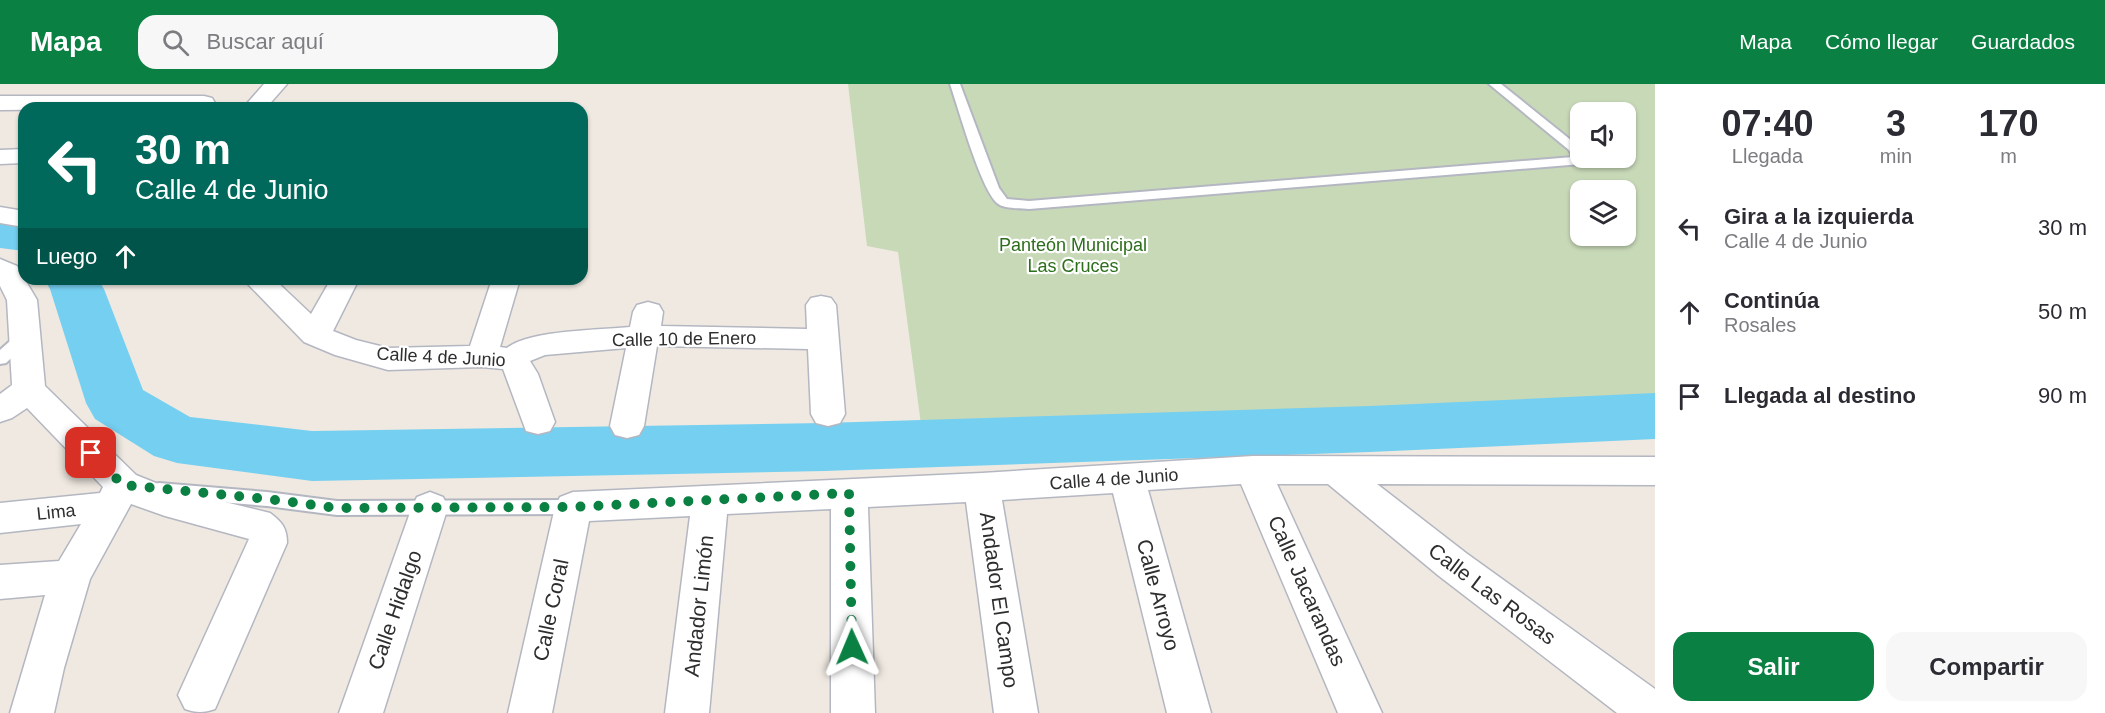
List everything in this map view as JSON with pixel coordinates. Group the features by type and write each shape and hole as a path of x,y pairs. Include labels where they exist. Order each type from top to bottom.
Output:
{"street":[{"path":"260,102 276,84"},
{"path":"0,103 18,103"},
{"path":"0,157 18,156"},
{"path":"0,215 18,218"},
{"path":"0,268 7,272 22,300 29,390 117,495 165,502 257,524 268,532 268,543 200,695"},
{"name":"Calle 4 de Junio","path":"263,285 315,335 346,348 388,358 497,358 522,374 538,422"},
{"path":"315,335 342,285"},
{"path":"497,358 505,285"},
{"path":"821,306 828,414"},
{"path":"627,426 646,324"},
{"name":"Calle 10 de Enero","path":"497,358 646,324 824,339"},
{"path":"0,410 29,390"},
{"name":"Calle 4 de Junio","path":"573,507 982,487 1253,470 1655,471"},
{"name":"Calle Jacarandas","path":"1253,470 1360,713"},
{"name":"Calle Las Rosas","path":"1336,470 1415,535 1652,713"},
{"name":"Calle Arroyo","path":"1126,478 1189,713"},
{"name":"Andador El Campo","path":"982,487 1016,713"},
{"path":"849,493 853,713"},
{"path":"32,713 42,668 70,577 117,495"},
{"name":"Lima","path":"0,518 117,495"},
{"name":"Andador Limón","path":"687,713 710,500"},
{"name":"Calle Hidalgo","path":"361,713 430,507"},
{"name":"Calle Coral","path":"530,713 573,507"},
{"path":"0,582 70,577"}],"lane":[{"path":"955,84 993,189 1004,202 1029,205 1581,160 1573,148 1494,84"},
{"path":"0,359 24,338"},
{"path":"117,495 267,499 337,508 573,507"}],"green space":[{"name":"Panteón Municipal Las Cruces","path":"848,84 1655,84 1655,408 922,432 898,252 867,246"}],"waterway":[{"path":"0,233 18,235"},
{"path":"75,285 117,403 177,439 312,456 824,447 1370,429 1655,416"}],"route":[{"path":"91,453 123,485 337,508 573,507 849,493 852,647"}]}
